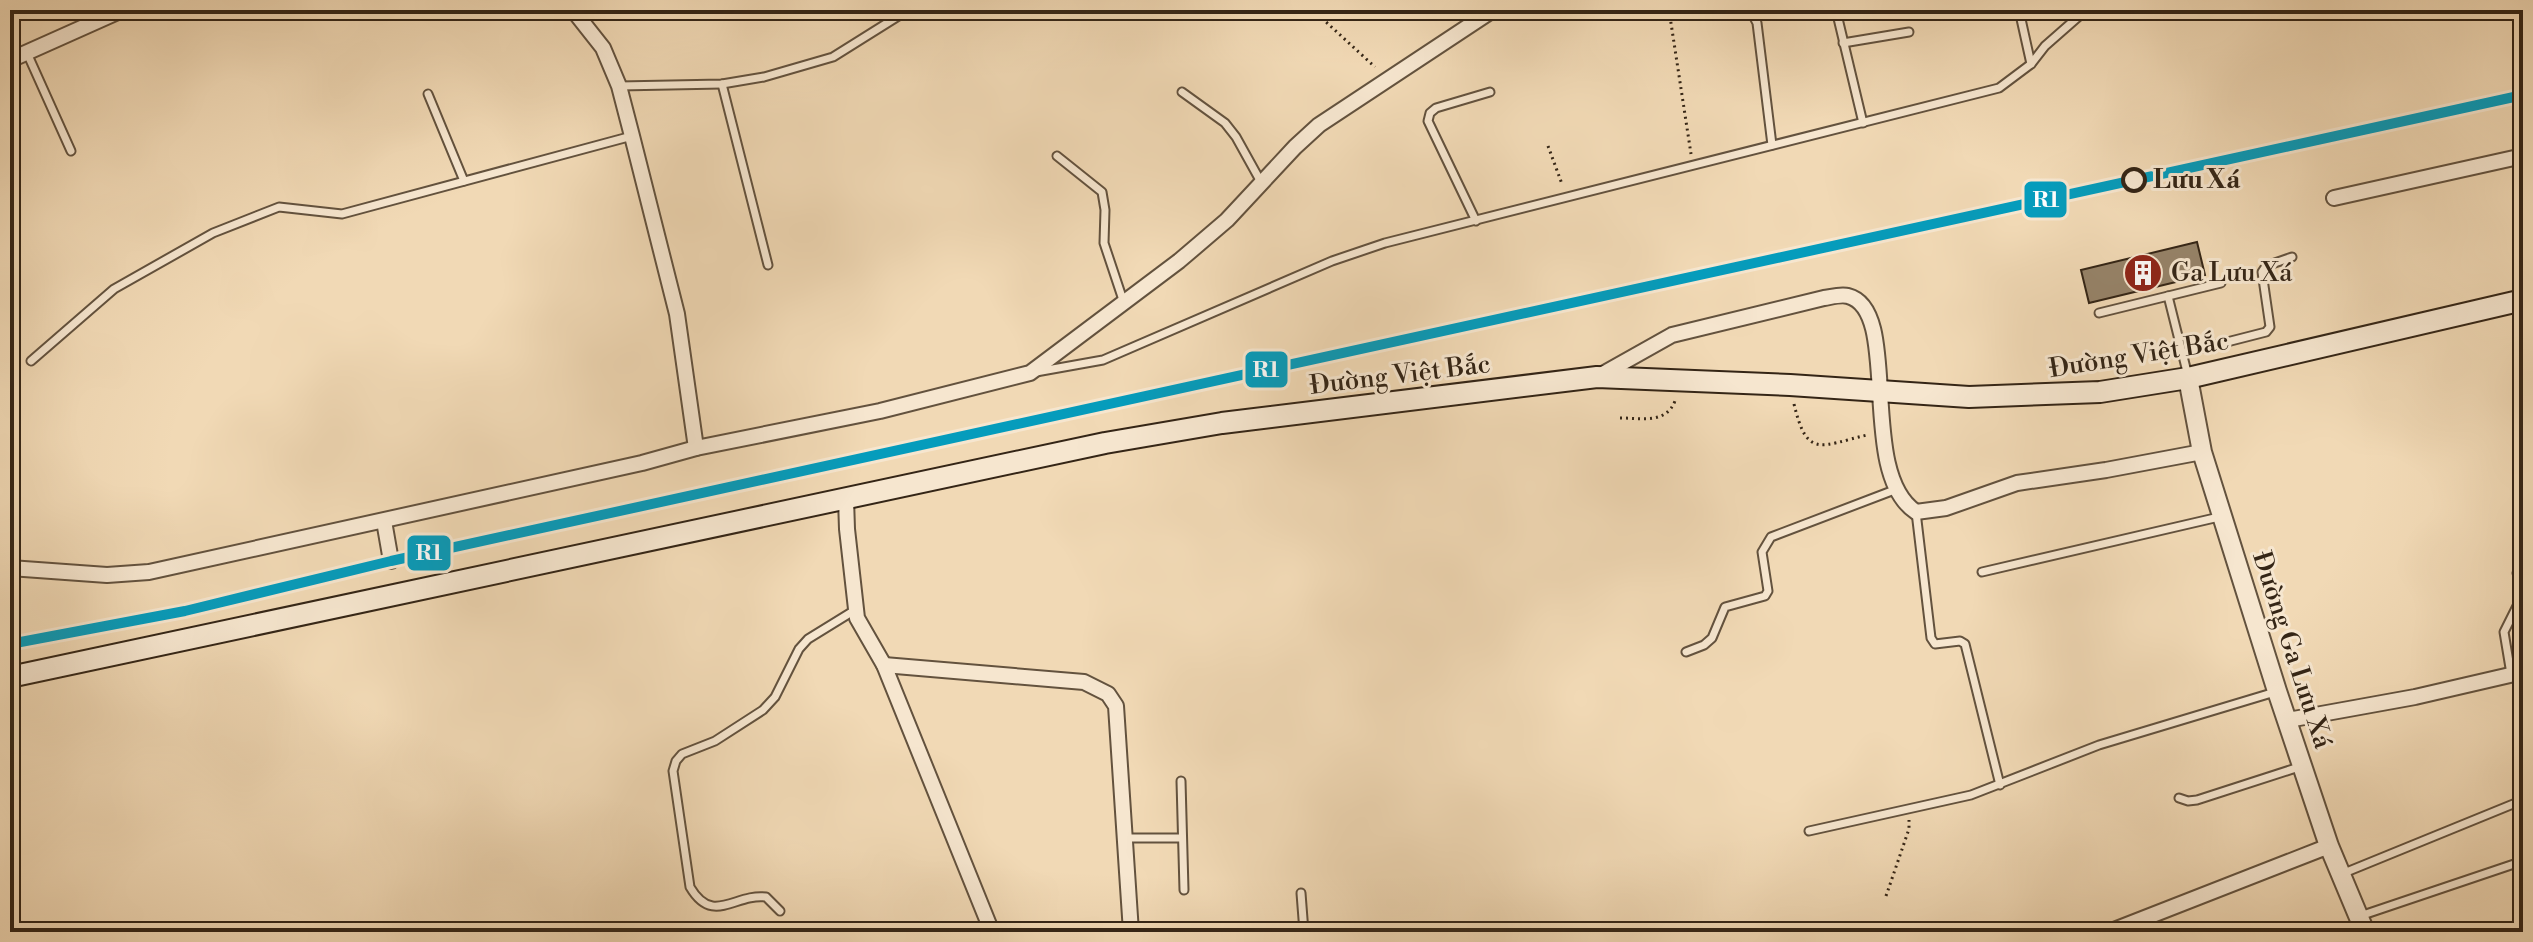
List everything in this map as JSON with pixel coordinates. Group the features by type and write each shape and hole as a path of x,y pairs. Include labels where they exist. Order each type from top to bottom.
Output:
{"main road":[{"name":"Đường Việt Bắc","path":"10,677 1105,443 1222,423 1597,377 1969,397 2100,392 2188,378 2523,300"}],"street":[{"path":"10,60 122,10"},
{"path":"573,10 603,48 619,86 677,314 696,448"},
{"path":"10,568 107,575 149,572 642,463 696,448 880,411 1030,373 1203,241 1319,125 1493,10"},
{"path":"2334,198 2523,156"},
{"path":"1597,377 1672,335 1847,295 1857,300 1873,320 1885,456 1903,500 1916,512 1946,508 2017,483 2202,452"},
{"name":"Đường Ga Lưu Xá","path":"2188,378 2202,452 2221,516 2329,846 2361,924"},
{"path":"846,499 855,610 864,633 884,665 992,932"},
{"path":"384,521 391,561"},
{"path":"884,665 1084,682 1108,694 1116,706 1131,932"},
{"path":"2288,720 2415,697 2517,674"},
{"path":"2109,932 2329,846"}],"lane":[{"path":"619,86 722,84 764,77 833,57 908,10"},
{"path":"1750,10 1757,23 1772,145"},
{"path":"1836,10 1863,123"},
{"path":"2019,10 2031,64"},
{"path":"1030,373 1103,360 1332,261 1385,243 1999,88 2031,64 2045,46 2086,10"},
{"path":"1843,43 1909,32"},
{"path":"27,53 71,151"},
{"path":"722,84 768,265"},
{"path":"1182,92 1225,123 1262,184"},
{"path":"1476,221 1428,121 1430,113 1436,108 1490,92"},
{"path":"428,94 464,181"},
{"path":"31,361 114,289 213,233 279,207 342,214 632,136"},
{"path":"1057,156 1102,192 1104,243 1124,303"},
{"path":"2184,353 2266,332 2270,327 2262,272 2266,266 2292,257"},
{"path":"2099,313 2221,283"},
{"path":"2168,296 2188,378"},
{"path":"1686,652 1712,638 1725,607 1765,596 1768,591 1762,552 1771,537 1897,489"},
{"path":"1916,512 1931,638 1935,644 1960,641 1965,644 2000,785"},
{"path":"1982,572 2221,516"},
{"path":"2517,573 2523,591 2504,632 2517,674"},
{"path":"780,911 770,899 761,896 719,907 707,905 695,896 690,887 673,771 682,754 715,741 763,710 775,697 799,649 808,639 855,610"},
{"path":"1809,831 1971,795 2099,745 2277,691"},
{"path":"2179,798 2197,800 2303,766"},
{"path":"1181,781 1184,890"},
{"path":"2342,874 2523,800"},
{"path":"1125,838 1182,838"},
{"path":"2361,924 2523,861"},
{"path":"1301,893 1304,932"}],"path":[{"path":"1274,19 1291,10"},
{"path":"1313,10 1388,80"},
{"path":"1669,10 1693,166"},
{"path":"1548,146 1568,198"},
{"path":"1790,385 1800,429 1808,441 1820,446 1883,431"},
{"path":"1886,896 1909,829 1909,809"}],"building":[{"name":"Ga Lưu Xá","path":"2197,242 2205,275 2089,303 2081,270"}],"transit line":[{"name":"R1","path":"10,644 185,611 391,561 2523,95"}],"place":[{"name":"Lưu Xá","path":"2134,180"},
{"name":"Ga Lưu Xá","path":"2143,273"}]}
